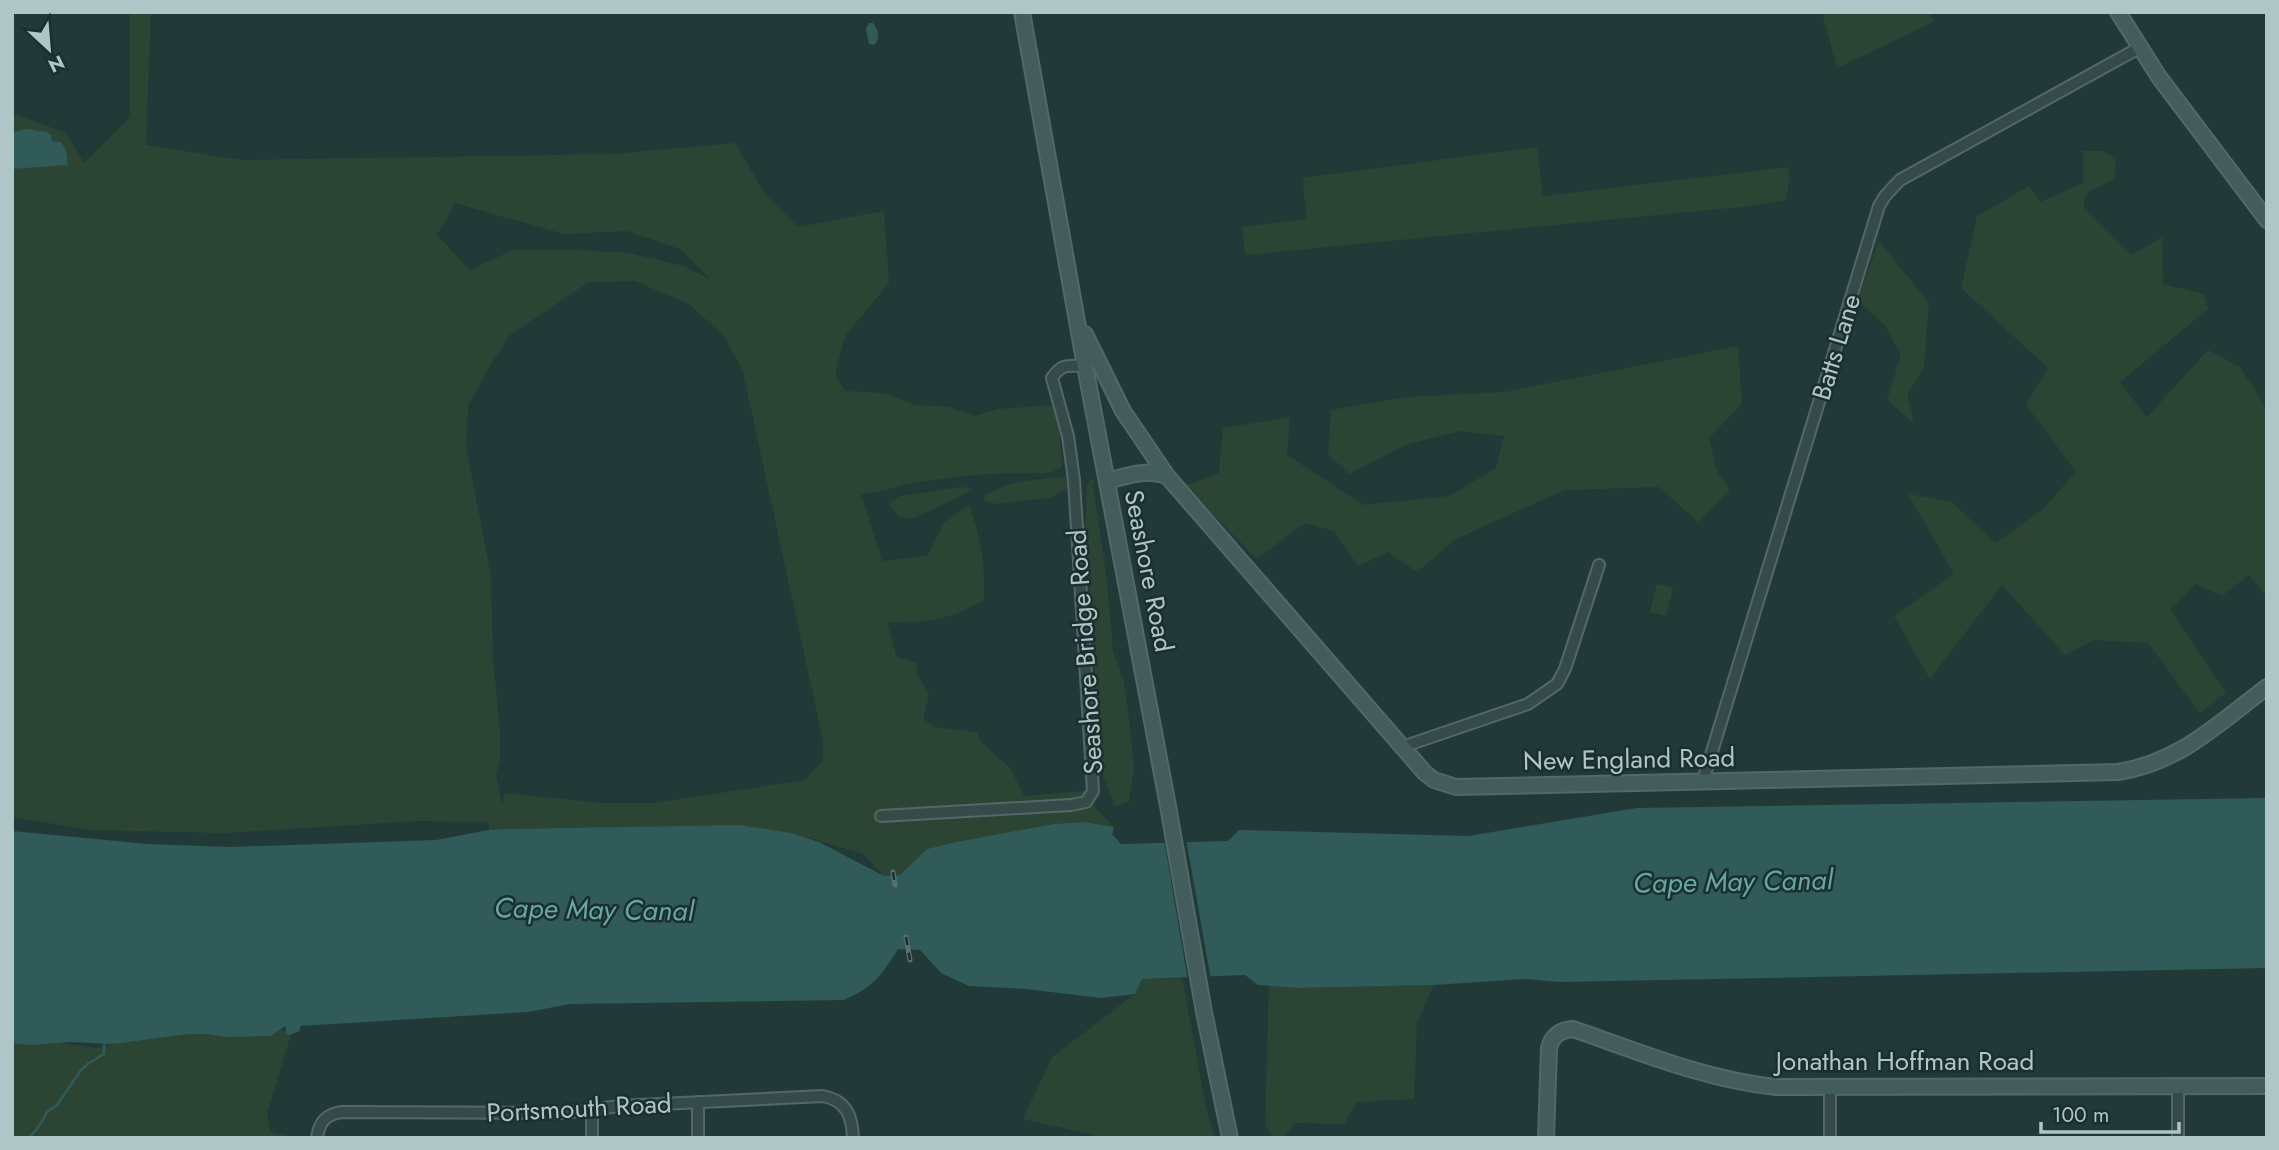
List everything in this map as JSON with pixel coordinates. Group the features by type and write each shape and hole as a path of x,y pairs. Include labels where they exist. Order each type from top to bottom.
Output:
{"street":[{"name":"Seashore Road","path":"1022,12 1204,1012 1230,1138"},
{"path":"2118,12 2139,48 2267,220"},
{"name":"Batts Lane","path":"1703,781 1879,206 1900,180 2139,48"},
{"name":"New England Road","path":"1078,320 1123,411 1167,476 1425,773 1434,780 1455,787 2135,770 2170,758 2186,748 2267,687"},
{"name":"Seashore Bridge Road","path":"881,816 1071,805 1086,802 1093,791 1074,480 1068,436 1052,379 1058,369 1065,366 1085,366"},
{"path":"1108,481 1143,472 1167,476"},
{"path":"1402,747 1528,704 1557,684 1565,669 1599,565"},
{"name":"Jonathan Hoffman Road","path":"1546,1138 1549,1048 1555,1036 1573,1029 1708,1075 1734,1082 1776,1087 2267,1086"},
{"path":"1830,1086 1830,1138"},
{"path":"2178,1086 2178,1138"},
{"name":"Portsmouth Road","path":"317,1138 322,1121 334,1113 342,1112 562,1113 698,1102 823,1096 840,1102 849,1113 853,1138"},
{"path":"698,1102 698,1138"},
{"path":"592,1110 593,1138"}],"green space":[{"path":"130,12 151,12 146,145 241,160 612,154 735,143 766,195 798,227 884,211 889,283 845,336 835,374 845,391 884,393 914,405 949,407 975,416 998,409 1055,405 1062,467 1044,473 937,479 861,494 882,561 927,556 944,523 969,505 980,541 984,600 937,619 887,622 896,656 916,663 918,675 929,695 923,719 935,727 977,732 982,743 1010,768 1024,796 1084,791 1097,810 1114,827 1084,822 1054,824 956,842 927,849 900,875 884,876 863,854 792,833 489,830 489,822 419,821 224,833 91,830 12,817 12,169 68,164 66,150 61,142 26,131 12,132 12,113 66,133 84,163 130,117","holes":["455,203 564,234 627,231 680,249 711,280 683,266 629,253 579,250 513,250 470,270 437,235","635,281 689,304 725,337 743,372 823,741 823,760 805,780 654,803 600,803 505,793 502,804 496,775 500,760 500,730 493,658 491,576 466,446 468,406 510,335 589,282"]},
{"path":"1822,12 1928,12 1934,22 1837,68"},
{"path":"1537,147 1543,196 1788,167 1790,178 1785,200 1750,206 1245,255 1242,227 1307,219 1302,178"},
{"path":"2083,151 2103,151 2116,158 2115,179 2087,193 2083,206 2132,255 2162,237 2163,284 2204,294 2208,309 2120,382 2147,417 2208,350 2240,367 2267,409 2267,598 2249,575 2222,596 2196,584 2170,609 2226,693 2200,713 2148,643 2094,640 2065,655 2002,585 1930,679 1894,616 1954,574 1908,494 1952,502 1995,543 2041,511 2076,472 2026,405 2048,368 1961,288 1977,216 2029,186 2040,202 2083,183"},
{"path":"1879,241 1929,303 1924,366 1907,396 1915,424 1887,400 1901,355 1884,324 1857,301"},
{"path":"1738,346 1742,404 1709,438 1717,471 1730,491 1698,522 1659,487 1564,490 1456,539 1417,572 1388,552 1358,566 1334,531 1305,523 1257,559 1185,486 1219,473 1223,428 1290,417 1287,455 1364,505 1449,496 1496,468 1504,436 1460,431 1405,445 1349,474 1328,454 1331,410 1406,397 1505,392"},
{"path":"1066,477 1069,487 1050,498 993,504 984,500 985,496 1013,483"},
{"path":"1092,478 1095,482 1093,485 1107,581 1113,651 1124,682 1134,769 1129,802 1115,806 1104,777 1098,732 1089,579 1082,531 1086,518 1087,486"},
{"path":"962,487 975,489 912,519 899,517 889,504 900,496"},
{"path":"1657,584 1673,588 1666,616 1650,612"},
{"path":"1182,978 1206,1107 1215,1138 1095,1138 1094,1135 1023,1119 1052,1057 1135,994 1141,979"},
{"path":"1434,985 1417,1022 1414,1099 1357,1102 1344,1124 1295,1123 1283,1138 1274,1138 1265,1125 1269,986 1298,988"},
{"path":"180,1028 292,1031 267,1114 271,1132 295,1138 12,1138 12,1036 98,1048"}],"water":[{"path":"869,23 873,23 877,31 878,40 874,45 869,44 866,29"},
{"path":"27,129 47,132 52,141 61,142 66,150 68,165 12,169 12,132"},
{"name":"Cape May Canal","path":"2267,798 2267,968 1560,982 1525,979 1434,985 1298,988 1258,985 1245,975 1142,979 1135,994 1101,998 1026,989 969,986 941,973 920,950 898,949 876,980 844,1000 570,1004 528,1012 300,1026 300,1031 289,1035 286,1033 286,1026 270,1036 188,1034 113,1044 12,1043 12,831 148,844 230,847 436,840 506,829 739,825 792,833 819,842 884,876 900,875 927,849 1054,824 1084,822 1114,827 1112,834 1121,844 1228,841 1239,830 1468,836 1637,808"}],"pier":[{"path":"1164,839 1186,839 1211,980 1188,981"}],"waterway":[{"path":"29,1138 47,1112 57,1105 81,1070 104,1054 104,1043"}],"railway":[{"path":"893,872 895,885"},
{"path":"906,937 910,960"}]}
